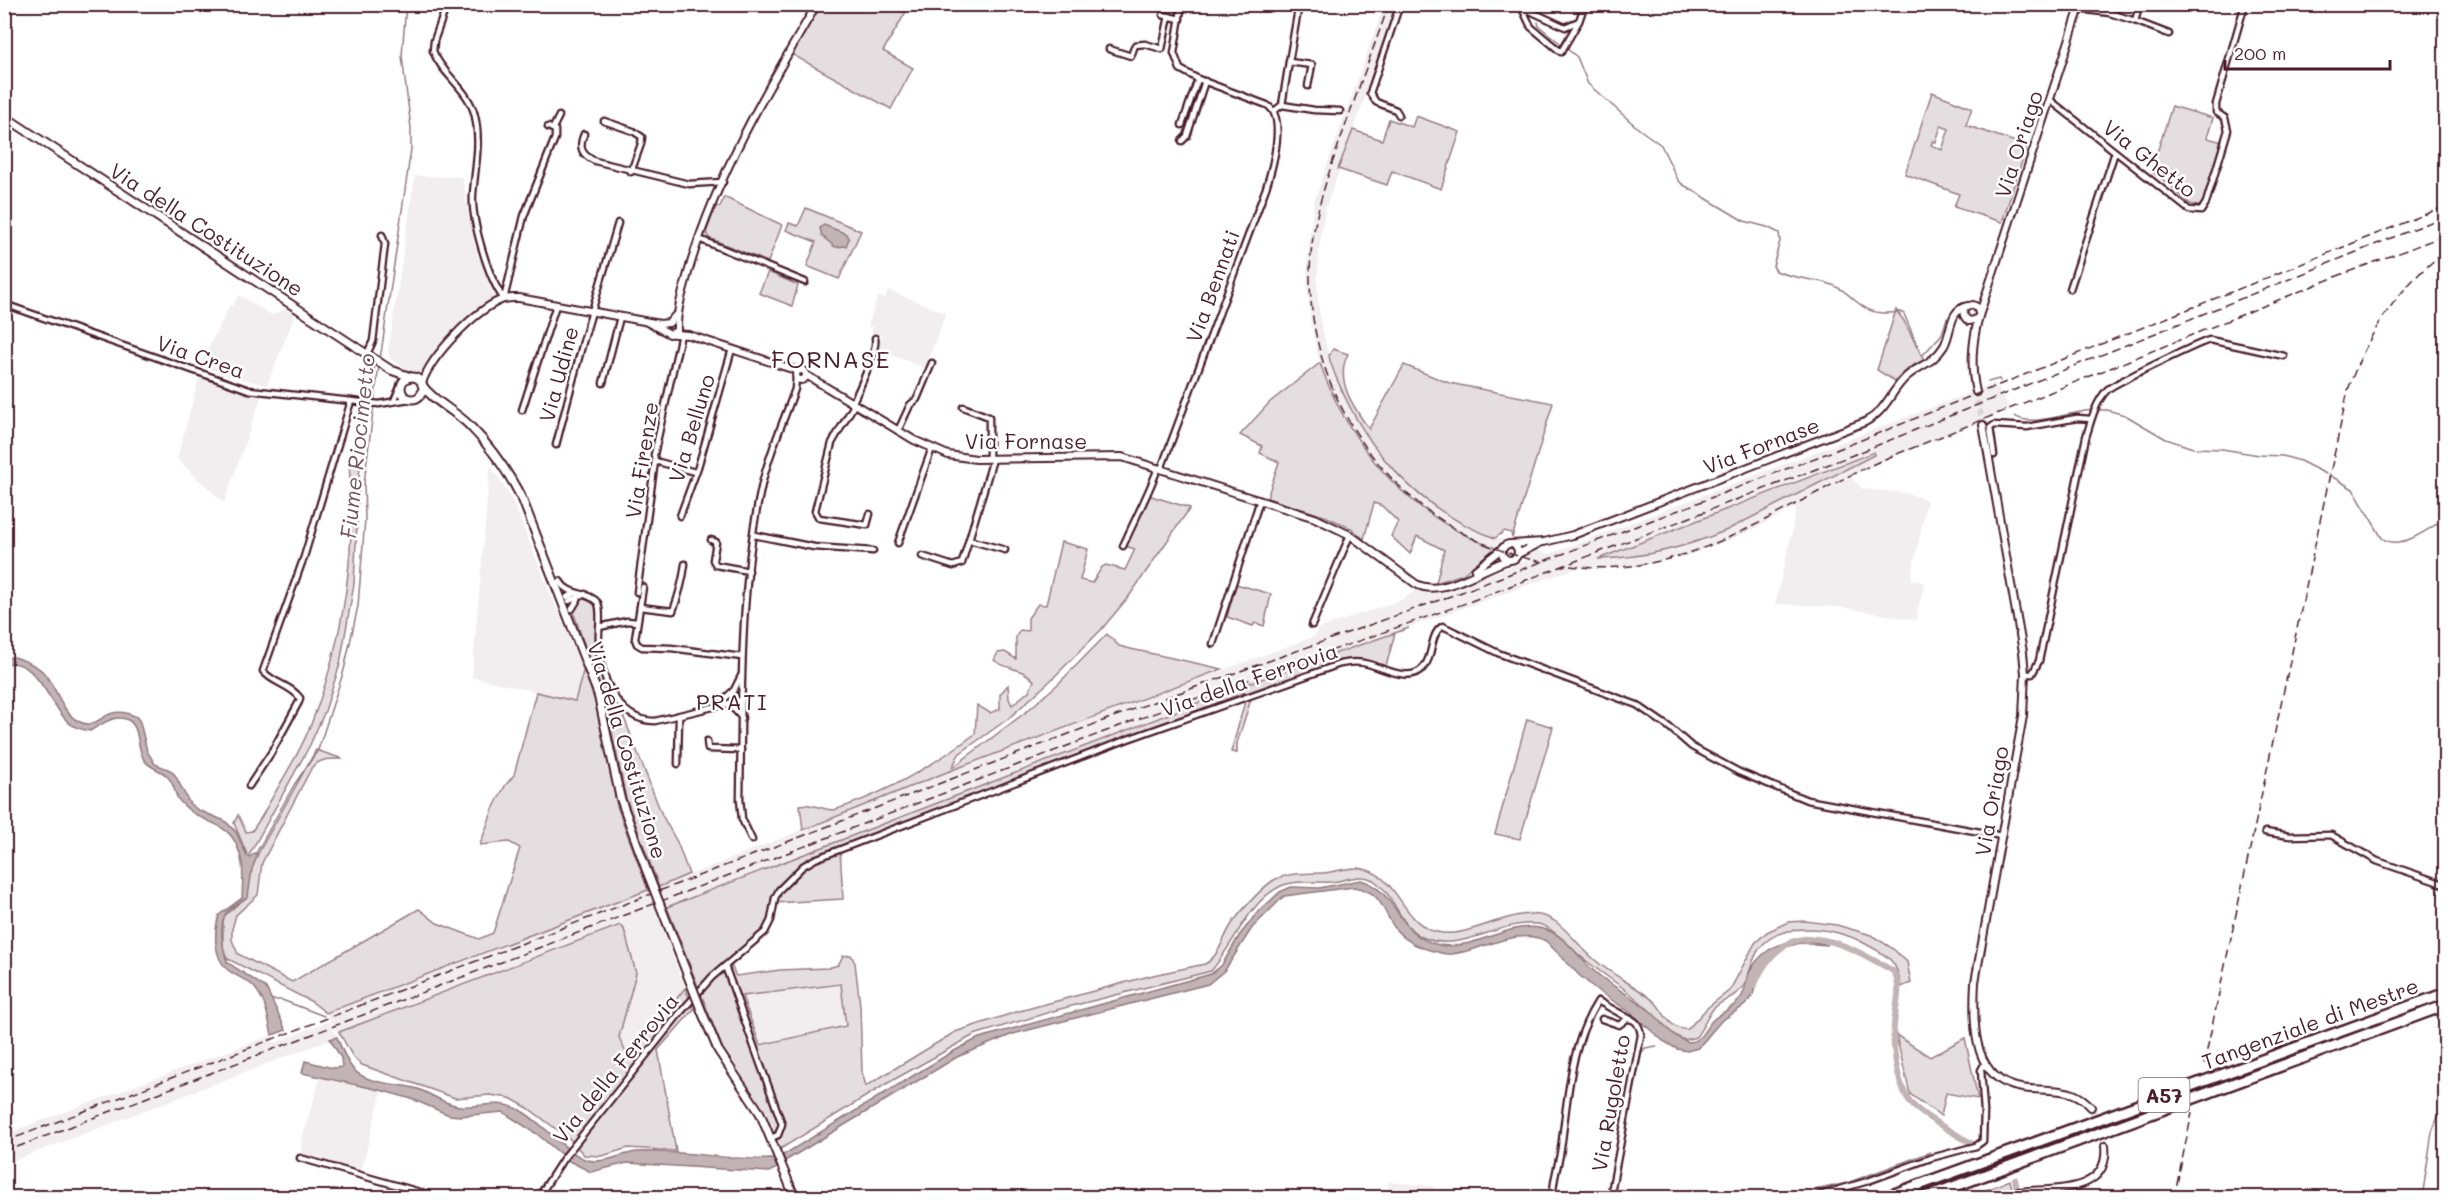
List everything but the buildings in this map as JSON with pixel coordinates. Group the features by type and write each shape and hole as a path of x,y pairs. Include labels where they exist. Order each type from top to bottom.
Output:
{"highway":[{"name":"Tangenziale di Mestre","path":"1883,1197 2445,993"},
{"name":"Tangenziale di Mestre","path":"1923,1197 2445,1005"}],"main road":[{"name":"Via della Costituzione","path":"4,116 388,368 413,377"},
{"name":"Via della Costituzione","path":"388,368 401,386"},
{"path":"413,377 422,384 421,394 412,399 403,396 401,386 406,379 413,377"},
{"name":"Via della Costituzione","path":"422,384 438,401 469,424 506,470 523,501 565,599 604,715 623,806 646,869 718,1050 754,1102 795,1197"},
{"name":"Via della Costituzione","path":"412,399 438,401"},
{"path":"544,551 550,557 560,581"},
{"path":"572,609 582,640 581,648"}],"street":[{"path":"447,4 434,41 433,51 473,108 477,139 474,212 490,271 504,299"},
{"path":"673,328 699,239 723,182 769,90 817,4"},
{"path":"1182,4 1174,52 1180,69 1198,79 1267,105 1274,111 1282,105 1299,4"},
{"path":"1399,116 1396,110 1373,99 1370,93 1401,4"},
{"path":"1515,4 1523,10 1565,27 1579,21"},
{"path":"1523,10 1531,27 1563,48 1579,21 1585,4"},
{"path":"2135,21 2140,4"},
{"name":"Via Ghetto","path":"2050,100 2188,210 2201,211 2206,203 2228,129 2225,118 2216,112 2216,104 2245,4"},
{"path":"2080,7 2110,13 2169,34"},
{"name":"Via Oriago","path":"1976,392 1972,363 1974,331 2080,7"},
{"path":"1162,49 1166,15 1180,19"},
{"path":"1109,49 1131,56 1135,45 1145,44 1174,52"},
{"path":"1289,62 1312,65 1308,86"},
{"path":"1182,125 1198,79"},
{"path":"1182,141 1186,136 1205,81"},
{"path":"1282,105 1340,111"},
{"name":"Via Bennati","path":"1159,468 1266,188 1276,138 1277,123 1274,111"},
{"path":"422,384 429,370 458,333 484,311 504,299 524,216 555,138 551,127 559,116"},
{"path":"604,121 633,131 642,137 631,172"},
{"path":"584,134 580,145 587,158 631,172 689,184 723,182"},
{"path":"2070,289 2115,152"},
{"name":"Via Udine","path":"556,445 618,223"},
{"path":"366,403 385,244 382,235"},
{"path":"699,239 805,282"},
{"path":"1952,327 1959,322 1970,321 1979,314 1978,309 1971,306 1986,294"},
{"name":"Via Fornase","path":"504,299 519,298 556,304 673,328 785,367 819,384 898,431 932,448 957,457 991,459 1115,456 1159,468 1322,520 1350,535 1421,587 1436,589 1514,559 1529,547 1581,532 1865,422 1885,408 1905,378 1933,360 1945,344 1957,309 1971,306"},
{"name":"Via Crea","path":"4,304 243,388 379,404 412,399"},
{"path":"522,410 556,304"},
{"name":"Via Oriago","path":"1971,306 1964,309 1964,315 1970,321 1974,331"},
{"path":"603,383 620,317"},
{"name":"Via Firenze","path":"637,592 673,328"},
{"path":"870,514 867,525 819,518 815,511 832,443 853,404 873,352 875,338"},
{"path":"2025,674 2032,674 2039,661 2094,414 2107,390 2113,385 2183,353 2203,340 2284,356"},
{"name":"Via Belluno","path":"680,516 732,349"},
{"path":"898,431 910,405 917,399 932,363"},
{"path":"413,377 429,370"},
{"path":"752,840 742,819 741,750 742,657 750,571 765,474 800,376"},
{"path":"394,401 401,386"},
{"path":"249,786 271,753 299,702 300,698 295,692 270,678 264,671 304,557 351,401"},
{"path":"922,556 957,566 962,563 969,540 991,459 989,417 963,407"},
{"path":"1994,455 1990,428 1994,425 2027,427 2094,414"},
{"name":"Via Oriago","path":"1983,425 2025,674 2023,716 1975,982 1977,1032 1984,1065"},
{"path":"898,543 932,448"},
{"path":"655,461 695,472"},
{"path":"1124,546 1159,468"},
{"path":"1213,644 1260,500"},
{"path":"754,535 814,547 873,551"},
{"path":"1312,625 1350,535"},
{"path":"711,540 716,543 713,560 716,565 750,571"},
{"path":"969,540 1005,550"},
{"name":"Via Fornase","path":"1465,578 1507,546 1545,542"},
{"path":"1509,560 1503,555 1507,546 1516,547 1518,554"},
{"path":"639,606 674,611 677,596 682,589 685,564"},
{"path":"560,581 566,589 577,596"},
{"path":"643,587 635,639 640,646 742,657"},
{"path":"565,599 585,594 598,603 602,664 615,697 630,715 647,721 679,716 742,700"},
{"path":"572,609 577,596"},
{"path":"599,627 627,621 637,622"},
{"name":"Via della Ferrovia","path":"538,1197 563,1159 680,1013 725,966 765,932 771,920 775,898 779,890 803,866 815,859 1128,739 1340,664 1353,661 1402,674 1415,673 1426,664 1437,630 1444,626 1498,653 1637,705 1692,747 1738,772 1807,800 2002,836"},
{"path":"725,703 734,690 742,671"},
{"path":"725,703 742,718"},
{"path":"678,764 679,716"},
{"path":"707,741 708,749 741,750"},
{"path":"2265,832 2290,836 2331,835 2377,861 2445,885"},
{"path":"725,966 782,1124 778,1135 771,1138"},
{"name":"Via Rugoletto","path":"1553,1197 1552,1182 1561,1151 1572,1063 1590,1014 1598,1001 1630,1019 1638,1026 1641,1037 1610,1197"},
{"name":"Via Rugoletto","path":"1602,1019 1621,1025 1630,1019"},
{"path":"1810,1197 1868,1181 1931,1158 1976,1146 1983,1141 1981,1070 1984,1065 2006,1084 2024,1089 2072,1093 2085,1100 2091,1107"},
{"path":"1992,1197 2008,1193 2060,1189 2087,1183 2101,1170 2105,1161 2105,1146"},
{"path":"300,1158 441,1197"}],"shaded area":[{"path":"821,5 910,5 883,51 913,68 891,109 793,55 805,29"},
{"path":"1384,5 1398,5 1326,207 1321,232 1317,281 1320,319 1330,361 1350,410 1380,454 1414,490 1465,525 1519,546 1550,554 1995,383 2011,410 1887,459 1851,477 1863,489 1907,493 1927,500 1911,579 1924,583 1916,620 1840,607 1775,604 1796,507 1746,533 1689,555 1634,567 1577,568 1247,684 656,911 685,988 632,1055 625,1051 619,1037 636,973 624,929 620,925 337,1033 326,1013 648,890 652,898 661,895 659,887 947,772 1315,636 1317,629 1401,600 1417,590 1432,594 1528,560 1458,533 1420,507 1401,491 1368,455 1350,430 1336,403 1318,357 1310,320 1307,281 1308,251 1314,202","holes":["1874,453 1702,541 1671,551 1642,556 1600,558"]},
{"path":"1932,92 1972,108 1966,125 2027,146 2002,222 1954,207 1959,194 1905,174","holes":["1941,126 1949,129 1942,150 1931,145 1933,141 1936,142"]},
{"path":"2172,106 2213,118 2207,138 2223,142 2206,201 2200,206 2188,202 2151,171"},
{"path":"1416,116 1460,132 1441,189 1392,171 1387,185 1338,169 1353,130 1382,140 1389,119 1412,127"},
{"path":"415,176 462,177 477,255 488,271 498,295 449,334 420,372 415,374 390,359 388,352"},
{"path":"724,197 782,225 768,262 709,238 706,233 716,206 720,207"},
{"path":"806,208 861,231 839,279 807,266 816,242 786,230 789,223 798,226"},
{"path":"824,225 847,234 849,239 846,246 835,247 822,236 820,228"},
{"path":"768,272 798,285 792,306 759,293"},
{"path":"888,290 946,313 925,368 877,349 882,336 871,332 873,328 869,326 869,322 878,296 885,299"},
{"path":"239,295 272,315 288,307 296,312 267,385 225,375 200,365 230,305 232,306"},
{"path":"1896,310 1924,360 1910,367 1895,381 1877,370"},
{"path":"1333,349 1348,354 1343,374 1345,384 1352,403 1369,429 1404,365 1449,383 1553,403 1512,538 1511,533 1505,531 1495,538 1466,525 1439,509 1393,469 1373,445 1342,390 1330,361 1329,355"},
{"path":"1320,363 1332,394 1348,423 1386,475 1436,518 1464,535 1495,548 1463,574 1436,583 1444,550 1417,536 1410,554 1391,536 1398,522 1382,506 1374,503 1364,539 1351,528 1327,517 1267,498 1279,462 1260,453 1262,446 1240,435 1270,402"},
{"path":"200,374 263,392 224,503 177,459"},
{"path":"1874,452 1874,455 1727,530 1680,547 1648,554 1598,559"},
{"path":"360,462 354,584 340,664 325,711 310,745 248,857 234,823 238,815 246,832 252,831 262,816 308,731 333,657 346,592 349,560 351,495 349,463"},
{"path":"490,465 507,490 584,668 575,701 472,677"},
{"path":"1148,495 1190,508 1130,595 1101,630 1009,718 959,754 952,768 1026,712 1058,684 1107,634 1119,646 1222,669 947,772 803,830 800,805 834,810 872,796 925,768 975,734 977,705 990,713 1000,709 1000,694 1008,685 1012,705 1029,691 1034,681 1030,677 994,660 998,653 1005,652 1016,659 1016,637 1020,630 1028,631 1028,618 1038,604 1046,605 1061,542 1088,549 1080,580 1092,583 1102,567 1106,565 1125,570 1135,549 1125,546"},
{"path":"1236,584 1271,594 1264,626 1255,623 1253,626 1227,617"},
{"path":"580,599 591,599 597,607 598,663 603,681 625,720 662,815 677,842 689,874 659,887 626,798 609,718 574,614 574,606"},
{"path":"1409,628 1395,633 1385,670 1362,664 1341,666 1251,699 1237,743 1237,753 1231,752 1246,698 1245,692 840,849 843,899 773,903 770,917 763,931 731,965 736,976 780,970 828,968 838,965 843,956 851,955 855,963 860,1005 862,1072 866,1086 955,1032 1016,1012 1153,975 1205,964 1217,952 1238,915 1274,880 1291,875 1359,868 1383,879 1415,919 1425,927 1437,932 1466,931 1528,914 1543,916 1556,922 1595,960 1648,996 1672,1024 1682,1029 1688,1029 1707,1008 1730,990 1755,943 1767,932 1788,922 1805,921 1837,925 1871,935 1892,948 1907,962 1911,983 1901,987 1897,970 1889,958 1862,942 1823,930 1793,930 1768,940 1759,949 1743,987 1713,1009 1696,1037 1685,1040 1669,1031 1632,995 1580,956 1555,933 1541,925 1522,924 1465,940 1436,941 1414,932 1383,888 1371,879 1360,877 1333,882 1291,883 1279,887 1259,903 1211,971 1060,1009 974,1035 886,1084 779,1150 761,1107 723,1050 667,907 1247,684","holes":["841,984 846,1026 760,1045 742,996"]},
{"path":"15,657 34,665 43,672 67,711 78,721 85,724 92,723 117,712 137,717 147,751 155,764 170,770 175,775 190,804 198,810 225,821 236,832 247,856 258,854 252,869 248,897 231,908 224,917 223,943 227,962 266,988 286,1030 272,1035 266,1010 258,992 251,984 233,974 222,964 217,951 216,929 219,915 242,898 242,861 238,847 230,834 195,814 181,802 169,778 145,761 132,723 118,718 90,731 74,726 64,718 35,676 26,668 16,664 5,664 5,658"},
{"path":"584,668 600,717 617,806 648,890 326,1013 312,1002 228,959 223,951 223,917 247,896 251,866 316,750 343,759 322,761 312,767 262,863 258,895 236,915 232,940 238,954 292,982 419,909 437,923 479,939 493,933 520,848 509,842 480,845 493,809 505,786 514,775 536,692 575,701"},
{"path":"1527,719 1553,727 1520,839 1495,834"},
{"path":"1361,880 1384,894 1414,933 1439,945 1454,946 1525,927 1540,928 1554,933 1565,941 1589,967 1650,1011 1676,1036 1688,1042 1699,1038 1714,1019 1737,1002 1744,992 1751,969 1766,952 1795,941 1828,945 1800,943 1779,949 1762,966 1752,997 1744,1006 1721,1021 1698,1048 1687,1051 1677,1049 1663,1041 1631,1013 1597,990 1546,941 1524,936 1462,952 1445,954 1423,948 1405,938 1392,924 1377,898 1364,890 1354,887 1284,896 1252,928 1225,970 1208,984 1013,1034 957,1057 785,1161 783,1155 952,1052 979,1038 1211,974 1222,965 1239,936 1257,913 1280,892 1291,887 1319,888"},
{"path":"620,925 624,929 636,973 619,1037 625,1051 633,1055 685,988 694,1009 658,1050 676,1151 628,1148 602,1156 584,1155 572,1141 528,1108 510,1098 490,1095 455,1098 362,1065 353,1057 339,1032"},
{"path":"841,984 846,1026 760,1045 741,996"},
{"path":"329,1021 337,1037 5,1164 5,1134 272,1035 274,1043"},
{"path":"1896,1035 1930,1057 1965,1038 1978,1099 1946,1093 1941,1116 1910,1094"},
{"path":"337,1037 350,1066 367,1078 418,1089 454,1105 510,1106 527,1114 571,1151 588,1160 606,1160 637,1152 671,1152 773,1159 777,1168 769,1172 627,1163 591,1172 569,1161 537,1134 503,1112 449,1115 412,1099 302,1073 305,1061 333,1068 342,1067 341,1058 330,1039"},
{"path":"321,1075 380,1090 381,1094 361,1171 339,1165 302,1160 301,1142"},
{"path":"2010,1180 2012,1189 1982,1192"},
{"path":"1388,1182 1433,1186 1432,1197 1389,1197"}],"waterway":[{"name":"Fiume Riocimetto","path":"380,360 411,149 411,128 402,56 406,4"},
{"path":"1537,11 1539,4"},
{"path":"1538,22 1539,26 1577,57 1588,84 1639,129 1661,145 1682,184 1744,221 1779,233 1780,241 1773,266 1776,271 1837,287 1874,312 1904,314 1922,356 1942,334 1947,318"},
{"name":"Fiume Riocimetto","path":"255,855 294,785 318,750 344,670 358,606 365,519 364,483 379,365"},
{"path":"1988,382 1999,379 2000,381"},
{"path":"2015,416 2022,419 2041,420 2093,410"},
{"path":"2097,410 2125,415 2166,439 2193,448 2283,456 2300,461 2326,474"},
{"path":"2331,476 2353,489 2382,538 2389,542 2415,537 2446,518"},
{"path":"1754,986 1767,963 1781,948 1798,940 1815,939 1834,942 1893,971 1898,987 1894,1026 1896,1065 1904,1090 1909,1100 1922,1113 1971,1143"},
{"path":"272,1000 282,1000 324,1016"},
{"path":"1614,1187 1642,1052 1645,1048 1657,1046"},
{"path":"2422,1198 2432,1132 2446,1097"},
{"path":"1797,1198 1815,1190 1847,1183 1931,1152"},
{"path":"2015,1179 2019,1198"}],"tunnel":[{"path":"1976,392 1983,425"},
{"path":"2091,1107 2105,1146"}],"railway":[{"path":"1389,4 1331,165 1316,222 1310,293 1319,347 1337,398 1364,444 1399,486 1441,520 1489,546 1543,562"},
{"path":"4,1142 1134,709 1462,592 1854,443 2446,206"},
{"path":"4,1152 1138,719 1466,603 1858,453 2446,216"},
{"path":"1570,566 1610,568 1648,563 1719,542 1889,457 2340,275 2446,235"},
{"path":"2204,1064 2348,390 2365,350 2386,313 2413,280 2446,251"},
{"path":"2174,1198 2192,1113"}],"district":[{"name":"FORNASE","path":"831,358"},
{"name":"PRATI","path":"732,701"}]}
